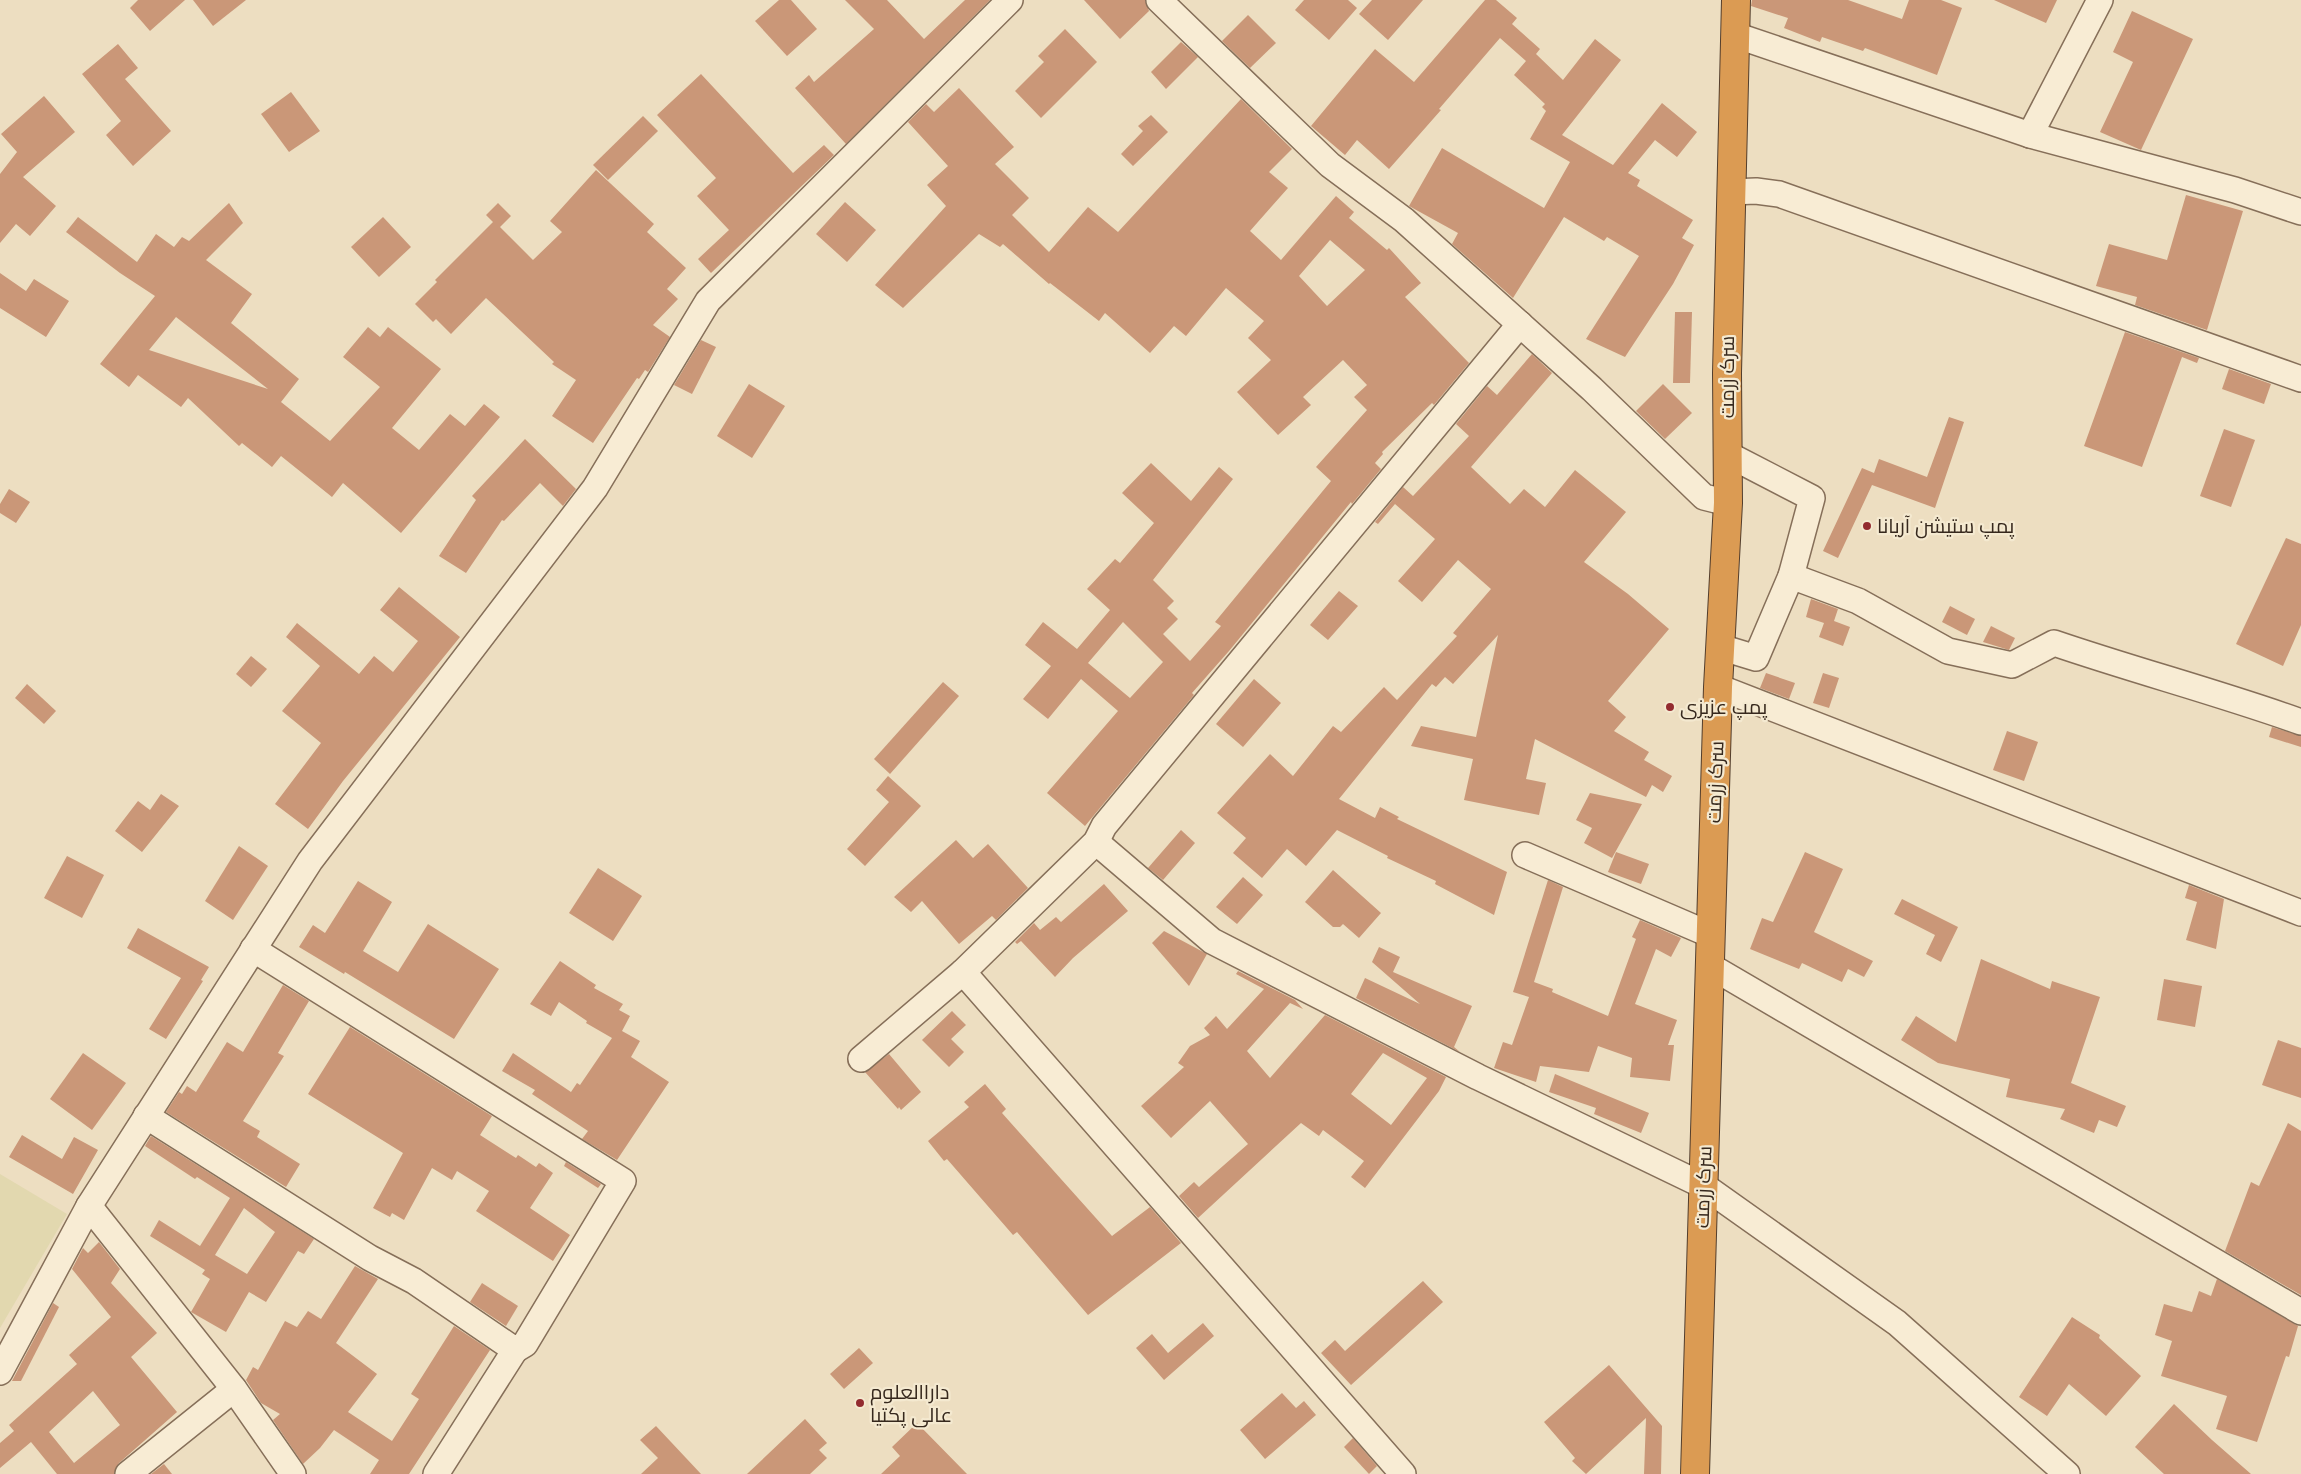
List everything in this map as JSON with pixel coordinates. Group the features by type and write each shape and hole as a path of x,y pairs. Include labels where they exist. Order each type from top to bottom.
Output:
{"highway":[{"name":"سرک زرمت","path":"1695,1474 1718,687 1728,504 1731,192 1736,0"}],"street":[{"path":"0,1372 90,1206 310,861 595,488 708,301 1010,0"},
{"path":"1159,0 1330,165 1404,220 1592,389 1704,497 1728,504"},
{"path":"2030,135 2100,0"},
{"path":"1735,35 2030,135 2235,190 2301,212"},
{"path":"1731,192 1756,191 1779,194 2301,379"},
{"path":"861,1059 963,972 1096,842 1104,826 1520,324"},
{"path":"1720,647 1756,658 1791,576 1812,498 1727,454"},
{"path":"1791,576 1858,601 1948,651 2012,665 2054,643 2130,670 2265,709 2301,722"},
{"path":"1718,687 2301,913"},
{"path":"1096,842 1212,941 1478,1077 1704,1186 1897,1323 2067,1474"},
{"path":"1525,855 1711,935"},
{"path":"253,949 623,1181 525,1344 515,1350 436,1474"},
{"path":"1710,966 2301,1312"},
{"path":"963,972 1403,1474"},
{"path":"146,1116 370,1258 414,1281 515,1350"},
{"path":"90,1206 234,1389 293,1474"},
{"path":"128,1474 234,1389"}],"shaded area":[{"path":"0,1174 67,1214 0,1328"}],"building":[{"path":"138,0 185,0 150,31 130,8"},
{"path":"193,0 246,0 213,26"},
{"path":"779,0 791,0 817,29 787,56 755,21"},
{"path":"845,0 887,0 924,39 965,0 990,0 846,144 795,88 809,75 814,82 874,29"},
{"path":"1084,0 1145,0 1149,11 1120,39"},
{"path":"1304,0 1348,0 1357,8 1329,40 1295,10"},
{"path":"1372,0 1423,0 1388,40 1359,14"},
{"path":"1485,0 1496,0 1517,18 1512,24 1540,49 1536,54 1563,80 1595,39 1621,60 1562,135 1613,165 1662,103 1697,132 1677,157 1655,140 1628,173 1640,180 1637,186 1693,220 1682,238 1694,245 1673,284 1625,357 1586,339 1639,256 1607,237 1604,241 1564,217 1513,298 1452,244 1458,233 1409,206 1442,148 1544,208 1570,162 1530,139 1546,111 1542,107 1545,104 1514,75 1526,61 1500,38 1439,109 1441,110 1389,169 1357,140 1345,155 1311,126 1375,49 1414,82"},
{"path":"1752,0 1848,0 1902,19 1909,0 1941,0 1962,8 1937,75 1865,48 1863,51 1822,37 1820,42 1784,28 1788,18 1751,6"},
{"path":"1994,0 2057,0 2046,23"},
{"path":"2132,11 2193,39 2141,150 2100,132 2133,62 2113,52"},
{"path":"1248,15 1276,43 1250,68 1222,41"},
{"path":"1065,29 1097,62 1041,118 1015,91 1044,62 1038,56"},
{"path":"1181,42 1198,57 1166,89 1151,72"},
{"path":"118,44 138,68 125,79 171,131 133,166 106,135 121,121 82,74"},
{"path":"701,74 793,173 824,145 834,155 711,273 698,259 729,230 697,196 716,178 657,115"},
{"path":"959,88 1014,147 995,164 1029,198 1012,215 1049,252 1088,207 1118,232 1241,99 1292,149 1269,172 1288,188 1250,231 1281,260 1336,196 1354,212 1349,218 1387,250 1389,248 1421,283 1405,297 1469,363 1434,405 1432,403 1382,452 1383,454 1375,463 1381,469 1352,504 1351,502 1229,651 1192,693 1194,695 1085,826 1047,793 1118,711 1081,679 1048,719 1023,699 1051,666 1025,645 1043,622 1077,649 1110,610 1087,589 1115,559 1120,563 1154,523 1122,493 1151,463 1191,501 1219,467 1233,479 1153,580 1174,601 1167,608 1178,619 1163,634 1190,661 1221,626 1215,622 1331,481 1316,467 1367,410 1354,397 1367,385 1343,360 1303,397 1311,405 1278,435 1237,392 1271,360 1248,338 1264,321 1226,288 1186,336 1174,326 1150,353 1105,313 1099,321 1049,284 1003,244 1000,247 979,234 903,308 875,285 946,206 927,185 948,166 908,122 926,104 934,112","holes":["1330,240 1365,270 1327,306 1299,276","1123,622 1163,662 1130,698 1088,663"]},
{"path":"291,92 320,131 289,152 261,114"},
{"path":"44,96 75,132 23,177 56,206 30,236 16,224 0,243 0,174 17,152 1,134"},
{"path":"1151,115 1168,132 1133,166 1121,154 1143,131 1138,126"},
{"path":"643,116 658,131 608,180 593,165"},
{"path":"596,170 654,224 647,232 686,268 667,289 678,299 653,325 670,337 648,372 645,370 639,379 637,378 593,443 552,416 576,380 552,364 554,362 486,298 451,334 436,319 433,322 415,304 437,282 435,280 493,222 486,215 498,203 511,216 500,227 533,260 562,232 550,221"},
{"path":"2186,195 2243,211 2207,330 2135,305 2137,297 2096,286 2109,244 2167,260"},
{"path":"845,202 876,230 847,262 816,234"},
{"path":"229,203 243,223 206,260 252,294 231,323 299,379 281,402 330,441 380,387 343,357 368,327 380,337 388,327 441,369 392,428 419,450 450,414 465,426 484,404 500,417 401,533 343,483 332,497 281,456 272,467 242,443 239,446 188,398 181,407 138,375 129,387 100,364 155,296 120,273 66,232 78,217 137,262 156,234 174,247 182,237 189,241","holes":["176,317 268,389 149,350"]},
{"path":"383,217 411,247 379,277 351,247"},
{"path":"0,273 26,291 34,279 69,301 46,337 0,308"},
{"path":"1675,312 1692,312 1690,383 1673,383"},
{"path":"2125,332 2199,358 2197,363 2182,357 2142,467 2084,446"},
{"path":"701,340 716,347 692,394 674,385"},
{"path":"1532,354 1552,373 1471,467 1510,504 1524,489 1545,507 1575,470 1626,512 1584,562 1628,594 1669,629 1608,701 1626,717 1614,731 1649,752 1644,760 1672,776 1663,792 1652,785 1646,797 1535,739 1526,779 1546,783 1539,815 1464,800 1473,759 1411,746 1421,726 1476,737 1498,635 1453,684 1445,677 1436,687 1432,684 1339,799 1375,818 1380,807 1399,817 1397,819 1507,872 1494,915 1435,884 1436,881 1387,858 1388,856 1337,830 1306,866 1287,849 1262,878 1233,853 1246,838 1217,813 1270,754 1293,776 1333,726 1341,732 1384,687 1397,700 1457,636 1453,633 1491,589 1458,560 1422,602 1398,581 1435,539 1395,504 1378,524 1375,522 1403,487 1413,496 1469,436 1456,424 1487,386 1497,395"},
{"path":"2229,369 2271,384 2264,404 2222,389"},
{"path":"749,384 785,406 752,458 717,436"},
{"path":"1663,384 1692,413 1665,439 1636,411"},
{"path":"1949,417 1964,422 1935,508 1872,485 1838,558 1823,551 1862,468 1874,473 1879,459 1927,477"},
{"path":"2224,429 2255,440 2231,507 2200,496"},
{"path":"525,439 576,489 563,506 540,483 504,521 502,520 466,573 439,556 476,500 472,496"},
{"path":"9,489 30,502 16,523 0,513 0,504"},
{"path":"2286,538 2301,544 2301,625 2283,666 2236,644"},
{"path":"399,587 460,637 343,781 308,829 275,804 321,743 282,711 320,666 286,637 297,623 359,674 374,656 393,672 418,641 380,610"},
{"path":"1339,591 1358,606 1328,640 1310,625"},
{"path":"1811,599 1838,609 1834,621 1850,627 1843,646 1819,637 1824,623 1806,617"},
{"path":"1950,606 1975,619 1967,635 1942,622"},
{"path":"1991,626 2015,638 2009,650 1983,642"},
{"path":"251,656 267,669 251,687 236,674"},
{"path":"1766,673 1795,683 1789,699 1760,688"},
{"path":"1823,673 1839,678 1829,708 1813,703"},
{"path":"1254,679 1281,703 1243,747 1216,724"},
{"path":"943,682 959,696 890,774 874,759"},
{"path":"27,684 56,711 44,724 15,698"},
{"path":"2272,727 2301,736 2301,747 2269,737"},
{"path":"2007,731 2038,742 2024,781 1993,770"},
{"path":"888,776 921,806 865,866 847,849 889,802 876,790"},
{"path":"1590,793 1642,804 1612,858 1584,843 1592,828 1576,820"},
{"path":"161,794 179,806 142,852 115,831 138,801 150,810"},
{"path":"1181,830 1195,843 1163,880 1148,868"},
{"path":"956,840 973,858 988,844 1028,888 996,920 992,916 959,944 922,901 911,912 894,897"},
{"path":"239,846 268,866 233,920 205,901"},
{"path":"1616,852 1649,864 1641,884 1608,872"},
{"path":"1805,852 1843,869 1814,932 1873,961 1864,977 1848,969 1842,982 1802,963 1799,969 1750,949 1762,918 1773,922"},
{"path":"67,856 104,875 82,918 44,898"},
{"path":"598,868 642,896 613,941 569,913"},
{"path":"1333,870 1381,913 1359,938 1343,924 1340,927 1333,927 1305,902"},
{"path":"1243,877 1263,895 1237,924 1216,907"},
{"path":"1548,880 1563,887 1534,982 1553,989 1552,992 1608,1016 1636,939 1632,937 1640,920 1681,938 1671,957 1656,949 1635,1004 1677,1020 1668,1045 1674,1045 1670,1081 1630,1077 1632,1058 1598,1046 1589,1072 1540,1066 1536,1082 1494,1068 1503,1042 1512,1045 1529,997 1513,992"},
{"path":"358,881 392,902 363,951 398,972 428,924 499,969 454,1039 345,972 344,974 299,947 313,925 325,933"},
{"path":"1104,884 1128,911 1073,958 1055,977 1021,941 1017,944 1015,942 1034,923 1040,930 1056,917 1061,922"},
{"path":"2189,885 2224,899 2216,949 2186,940 2197,902 2185,898"},
{"path":"1902,899 1958,927 1941,962 1926,954 1935,935 1894,914"},
{"path":"138,928 209,967 201,980 203,981 166,1039 149,1029 181,978 127,948"},
{"path":"1164,931 1207,954 1189,986 1152,943"},
{"path":"1379,947 1400,957 1393,972 1472,1006 1454,1047 1460,1052 1356,998 1365,978 1420,1004 1372,962"},
{"path":"1981,959 2050,989 2052,981 2100,997 2071,1083 2126,1106 2117,1127 2099,1120 2094,1133 2060,1119 2065,1109 2006,1097 2010,1079 1938,1063 1901,1040 1916,1016 1956,1042"},
{"path":"560,961 596,985 594,988 623,1004 619,1010 630,1016 622,1031 640,1041 631,1057 669,1082 617,1160 582,1139 588,1131 532,1094 535,1090 502,1071 513,1053 571,1092 577,1083 580,1085 612,1038 586,1023 587,1021 559,1002 551,1016 530,1004"},
{"path":"1238,971 1295,1000 1303,1009 1290,1003 1247,1051 1270,1078 1325,1015 1446,1077 1439,1091 1365,1188 1351,1177 1364,1161 1323,1130 1319,1136 1301,1123 1198,1218 1179,1196 1194,1182 1199,1187 1248,1144 1210,1101 1171,1138 1141,1106 1184,1067 1178,1063 1190,1046 1210,1035 1204,1028 1216,1016 1227,1029 1264,989 1236,974","holes":["1383,1053 1427,1078 1391,1125 1351,1094"]},
{"path":"2164,979 2202,986 2195,1027 2157,1020"},
{"path":"283,985 309,1001 278,1053 284,1056 243,1121 260,1131 257,1137 300,1164 286,1187 166,1112 179,1092 182,1094 187,1086 196,1092 227,1042 243,1052"},
{"path":"952,1011 966,1025 951,1039 964,1052 949,1067 922,1040"},
{"path":"350,1027 492,1116 480,1135 516,1158 518,1155 536,1167 539,1163 553,1173 530,1208 570,1235 553,1261 476,1211 489,1191 457,1171 452,1180 432,1168 404,1220 392,1213 390,1217 373,1208 403,1153 308,1094"},
{"path":"2278,1040 2301,1048 2301,1098 2262,1085"},
{"path":"83,1053 126,1083 92,1130 50,1099"},
{"path":"889,1054 921,1092 901,1110 865,1072"},
{"path":"1555,1074 1649,1113 1641,1133 1594,1114 1596,1108 1549,1092"},
{"path":"985,1084 1006,1109 1002,1113 1112,1236 1150,1207 1181,1243 1088,1315 1017,1232 1013,1235 947,1159 944,1161 928,1141 969,1107 964,1102"},
{"path":"2288,1123 2301,1131 2301,1295 2225,1251 2251,1182 2259,1186"},
{"path":"22,1135 62,1159 74,1137 98,1150 73,1194 9,1157"},
{"path":"151,1136 314,1239 304,1254 298,1251 266,1302 249,1292 226,1332 191,1312 210,1279 202,1274 205,1270 150,1236 159,1220 200,1246 230,1198 197,1177 195,1179 145,1146","holes":["244,1208 275,1232 247,1274 215,1255"]},
{"path":"566,1162 601,1184 598,1188 564,1166"},
{"path":"99,1242 120,1269 111,1283 157,1333 131,1357 177,1412 119,1463 114,1474 57,1474 31,1442 0,1468 0,1443 14,1431 9,1425 77,1364 69,1355 111,1317 72,1269 83,1248 88,1253","holes":["93,1391 120,1425 74,1463 49,1432"]},
{"path":"355,1266 378,1279 336,1343 377,1374 348,1412 392,1441 419,1399 411,1394 454,1326 490,1350 409,1474 370,1474 379,1460 334,1430 320,1448 303,1464 273,1420 280,1414 261,1403 246,1380 253,1367 258,1370 285,1321 297,1327 308,1311 321,1319"},
{"path":"2217,1279 2298,1326 2289,1357 2286,1356 2257,1442 2216,1429 2227,1396 2161,1376 2172,1341 2155,1335 2164,1304 2192,1312 2199,1291 2211,1296"},
{"path":"1423,1281 1443,1302 1351,1385 1321,1353 1335,1340 1345,1351"},
{"path":"482,1283 518,1306 506,1326 470,1302"},
{"path":"53,1303 59,1307 21,1381 12,1381"},
{"path":"2072,1317 2100,1335 2099,1338 2141,1376 2106,1416 2069,1384 2047,1416 2019,1397"},
{"path":"1203,1323 1214,1336 1164,1380 1136,1348 1152,1334 1168,1353"},
{"path":"859,1348 873,1363 844,1389 830,1374"},
{"path":"1609,1365 1662,1426 1661,1474 1644,1474 1646,1418 1586,1474 1572,1461 1575,1458 1544,1422"},
{"path":"1282,1393 1296,1408 1304,1401 1316,1415 1265,1459 1240,1430"},
{"path":"2174,1404 2251,1474 2164,1474 2135,1447"},
{"path":"805,1419 827,1443 819,1450 827,1458 810,1474 747,1474"},
{"path":"917,1423 967,1474 881,1474 900,1456 892,1447"},
{"path":"656,1426 701,1474 641,1474 658,1458 640,1440"},
{"path":"1353,1438 1377,1466 1369,1474 1344,1447"},
{"path":"164,1464 172,1474 151,1474"}],"place":[{"name":"پمپ ستیشن آریانا","path":"1867,526"},
{"name":"پمپ عزیزی","path":"1670,707"},
{"name":"داراالعلوم عالی پکتیا","path":"860,1403"}]}
